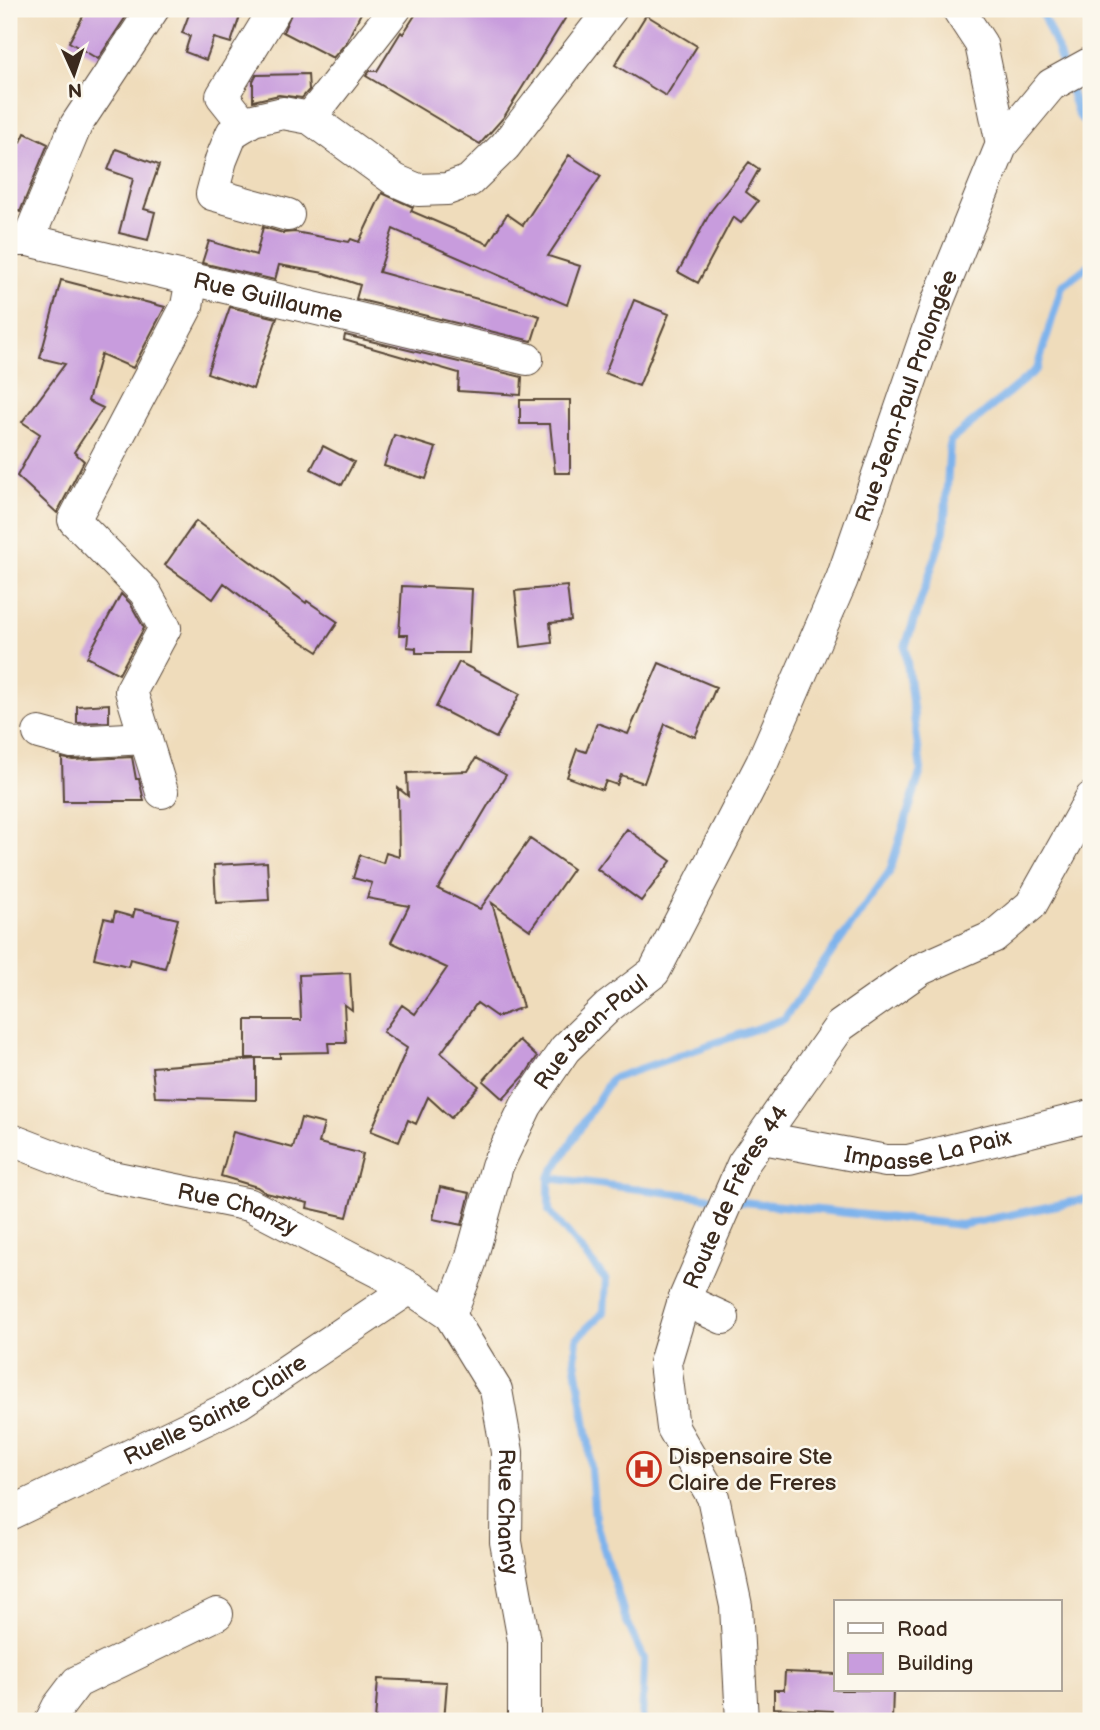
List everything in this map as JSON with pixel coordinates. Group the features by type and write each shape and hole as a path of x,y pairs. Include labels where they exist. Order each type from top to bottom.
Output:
{"street":[{"path":"18,240 76,125 153,9"},
{"path":"245,125 222,96 275,9"},
{"path":"310,118 395,9"},
{"path":"288,215 212,194 220,160 232,133 253,120 284,113 310,118 395,180 418,190 447,189 469,181 505,146 611,9"},
{"path":"958,9 981,44 1002,144"},
{"name":"Rue Jean-Paul Prolongée","path":"762,763 842,579 939,299 1002,144 1051,85 1091,63"},
{"name":"Rue Guillaume","path":"18,240 527,359"},
{"path":"162,792 131,691 165,628 145,592 74,520 187,306 192,279"},
{"path":"39,733 72,742 146,738"},
{"name":"Rue Jean-Paul","path":"450,1315 470,1262 497,1166 526,1106 565,1049 608,1007 653,972 762,763"},
{"name":"Route de Frères 44","path":"742,1721 736,1606 713,1497 673,1429 665,1363 684,1300 743,1164 840,1026 921,970 993,937 1031,905 1091,798"},
{"name":"Impasse La Paix","path":"763,1138 886,1161 908,1161 1091,1116"},
{"name":"Rue Chanzy","path":"9,1139 102,1175 250,1205 410,1288 450,1315"},
{"name":"Ruelle Sainte Claire","path":"9,1514 239,1402 410,1288"},
{"path":"684,1300 723,1318"},
{"name":"Rue Chancy","path":"450,1315 496,1390 507,1452 506,1542 524,1641 524,1721"},
{"path":"51,1721 77,1682 217,1614"}],"building":[{"path":"87,9 131,9 98,59 69,42"},
{"path":"191,9 254,9 250,14 242,10 231,43 214,38 206,60 185,52 190,36 182,33"},
{"path":"293,9 363,9 346,43 333,58 283,32"},
{"path":"419,9 571,9 504,117 480,144 366,76 370,71 377,71"},
{"path":"646,15 697,46 666,96 615,65"},
{"path":"308,74 309,90 302,98 279,95 253,101 253,81 256,75"},
{"path":"25,133 48,144 20,212 9,207 9,136 21,142"},
{"path":"116,149 159,165 144,209 155,212 148,240 119,233 133,179 108,170"},
{"path":"569,155 601,176 548,256 580,266 567,305 393,229 379,272 540,316 532,341 356,299 360,285 324,273 279,265 275,280 202,263 209,241 256,255 263,227 283,233 295,232 359,242 382,193 413,207 411,211 488,244 507,214 523,225"},
{"path":"749,162 759,169 746,192 758,201 741,223 733,217 698,283 678,272 711,211"},
{"path":"61,280 165,307 133,368 101,354 88,401 103,408 74,452 84,461 57,513 17,476 40,434 22,422 65,364 40,358"},
{"path":"634,300 669,314 639,386 605,373"},
{"path":"230,307 277,318 253,389 207,373"},
{"path":"345,335 522,377 521,395 458,391 459,373 344,340"},
{"path":"520,400 570,400 570,473 555,473 550,424 520,424"},
{"path":"394,435 436,448 426,479 384,466"},
{"path":"323,446 354,462 342,485 311,469"},
{"path":"196,521 306,603 307,601 338,622 318,652 287,632 224,583 213,599 165,565"},
{"path":"402,586 472,589 469,653 416,653 416,648 407,647 408,635 399,635"},
{"path":"567,586 571,621 550,623 552,643 521,647 515,591"},
{"path":"121,594 130,603 144,628 119,674 87,657"},
{"path":"459,662 520,694 496,738 436,707"},
{"path":"659,663 716,687 695,737 665,724 644,783 621,775 617,785 606,781 602,790 567,777 577,749 586,752 597,723 628,734"},
{"path":"109,704 109,722 77,723 77,706"},
{"path":"132,757 144,801 63,801 62,758 73,760"},
{"path":"476,758 506,775 438,889 480,909 530,839 573,869 530,930 492,903 523,1007 497,1017 477,1003 441,1053 479,1086 451,1118 428,1097 416,1124 408,1120 399,1142 371,1131 407,1048 383,1032 402,1005 415,1014 447,968 391,942 409,906 367,898 372,883 353,878 360,855 383,863 386,853 399,857 398,788 408,796 407,773 468,771"},
{"path":"627,829 671,861 641,901 597,869"},
{"path":"267,862 269,900 216,903 214,865"},
{"path":"135,909 178,919 165,968 130,959 128,966 94,958 104,918 113,920 115,912 133,917"},
{"path":"350,973 352,1010 344,1004 346,1043 328,1043 329,1052 280,1053 280,1058 246,1058 246,1020 301,1020 299,975"},
{"path":"519,1040 537,1057 503,1099 483,1081"},
{"path":"256,1059 256,1100 155,1097 152,1067"},
{"path":"301,1118 324,1124 319,1143 363,1154 347,1217 307,1208 308,1203 266,1193 257,1187 221,1176 233,1132 293,1148"},
{"path":"440,1187 470,1193 462,1225 433,1219"},
{"path":"785,1672 834,1674 834,1692 893,1692 892,1721 832,1721 832,1711 774,1708 774,1690 784,1690"},
{"path":"378,1679 447,1682 444,1721 375,1721"}],"waterway":[{"path":"1040,9 1064,71"},
{"path":"1068,83 1078,114 1091,131"},
{"path":"642,1721 644,1659 625,1617 595,1520 589,1445 575,1360 577,1338 604,1312 606,1280 549,1211 549,1178 611,1079 784,1019 890,871 921,770 905,647 944,531 950,441 1037,369 1062,286 1091,264"},
{"path":"549,1178 721,1199"},
{"path":"734,1201 961,1225 1091,1198"}],"place":[{"name":"Dispensaire Ste Claire de Freres","path":"644,1469"}]}
